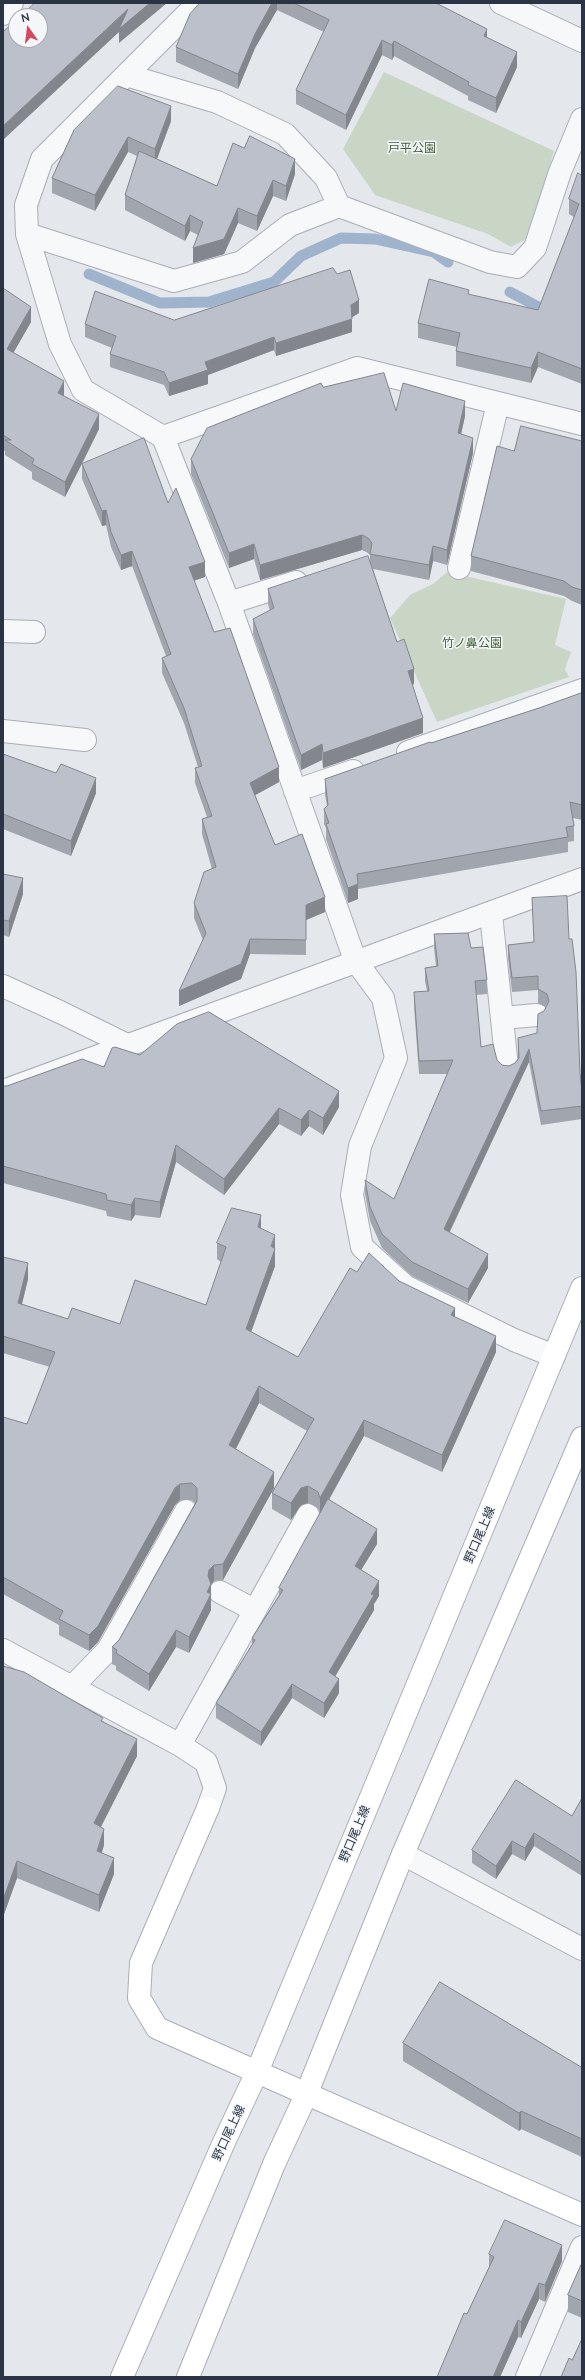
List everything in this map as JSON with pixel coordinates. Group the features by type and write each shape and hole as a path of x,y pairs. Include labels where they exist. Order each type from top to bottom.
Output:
{"main road":[{"name":"野口尾上線","path":"122,2377 224,2142 257,2072 582,1288"},
{"path":"188,2377 274,2164 306,2095 404,1854 582,1438"},
{"path":"208,1808 141,1963 139,1998 157,2028 306,2095 582,2215"}],"street":[{"path":"3,14 12,3"},
{"path":"198,3 42,159 26,205 27,234 60,344 83,390 163,438 229,604 355,960 383,998 396,1058 360,1146 352,1195 362,1247 405,1286 514,1340 554,1356"},
{"path":"501,3 582,41"},
{"path":"126,75 217,102 285,134 326,178 339,206"},
{"path":"27,234 174,281 242,262 290,225 339,206 490,262 517,267 535,248 560,172 582,120"},
{"path":"163,438 357,368 582,424"},
{"path":"459,568 498,403"},
{"path":"229,604 316,576"},
{"path":"3,631 34,632"},
{"path":"295,791 582,690"},
{"path":"3,731 85,740"},
{"path":"3,1091 355,960 491,914 582,879"},
{"path":"491,914 507,1067"},
{"path":"3,986 127,1045"},
{"path":"502,1018 537,1015"},
{"path":"72,1687 108,1650 186,1511"},
{"path":"180,1745 308,1515"},
{"path":"220,1592 254,1610"},
{"path":"3,1650 180,1745 206,1762 215,1788 208,1808"},
{"path":"404,1854 582,1949"},
{"path":"527,2377 582,2247"}],"green space":[{"name":"戸平公園","path":"384,72 554,151 528,238 511,247 488,234 375,195 343,149"},
{"name":"竹ノ鼻公園","path":"447,572 566,599 555,645 571,652 565,669 569,677 437,722 390,618 410,595 433,584"}],"building":[{"path":"35,3 150,3 119,29 128,9 3,126 3,32 8,27 8,48 48,48 48,8 30,8"},
{"path":"200,3 272,3 255,34 238,74 176,47 190,14"},
{"path":"294,3 436,3 487,29 484,36 517,52 496,98 468,85 469,82 394,41 392,45 382,40 346,115 296,90 329,20"},
{"path":"118,86 171,106 155,149 128,137 95,195 52,178 74,130"},
{"path":"250,136 295,159 286,186 273,180 257,216 238,208 224,239 193,248 203,222 190,215 185,226 125,195 139,151 217,186 233,143 244,148"},
{"path":"578,173 581,175 582,174 582,369 538,352 531,368 456,351 460,333 418,323 429,279 469,290 468,294 538,310 579,204 569,199"},
{"path":"333,268 337,274 350,270 359,300 351,305 352,319 276,343 274,337 205,362 208,370 169,383 164,372 110,354 116,336 85,324 95,291 174,320"},
{"path":"3,288 31,307 7,349 64,381 58,393 99,414 65,482 32,464 34,459 5,440 11,440 3,435"},
{"path":"384,373 396,411 403,383 465,401 458,433 473,438 447,550 433,546 429,565 370,554 372,543 368,538 362,535 260,565 254,544 229,553 191,459 207,428 321,383 323,387"},
{"path":"521,426 582,441 582,590 572,587 564,581 471,556 497,446 514,451"},
{"path":"144,438 168,503 176,488 205,562 189,567 214,632 230,628 279,767 250,783 275,845 302,834 325,897 306,905 306,940 250,939 241,964 179,991 206,933 194,903 204,872 216,867 202,819 212,816 195,768 202,766 184,708 162,658 171,654 132,551 121,555 111,532 106,510 102,511 82,464"},
{"path":"368,556 397,642 404,639 414,669 408,671 423,718 323,753 322,744 301,755 253,619 274,608 268,589"},
{"path":"582,693 582,805 570,802 574,826 566,827 568,837 357,874 358,884 348,888 326,824 329,823 324,809 328,805 325,779 430,742 431,743"},
{"path":"3,754 56,773 61,764 96,778 71,841 3,814"},
{"path":"3,874 23,878 9,921 3,920"},
{"path":"567,896 569,939 572,939 576,972 582,1106 541,1111 529,1049 444,1229 488,1254 468,1289 412,1262 382,1234 370,1207 365,1180 394,1199 453,1060 419,1061 414,992 429,991 425,968 438,966 434,934 468,933 471,948 483,947 487,980 475,981 481,1047 493,1044 497,1060 502,1065 509,1066 515,1063 519,1058 518,1038 537,1033 538,1014 544,1011 549,1001 547,994 538,989 538,976 512,978 508,945 534,942 532,898"},
{"path":"209,1012 339,1091 323,1118 309,1110 301,1120 279,1108 224,1179 176,1145 160,1202 135,1198 131,1205 107,1200 106,1194 3,1166 3,1086 7,1086 82,1059 104,1067 112,1048 115,1047 140,1055 177,1024"},
{"path":"232,1208 261,1215 258,1227 275,1235 271,1246 275,1249 246,1329 298,1357 350,1268 357,1272 369,1253 399,1281 455,1308 451,1315 496,1336 442,1455 364,1420 320,1498 318,1492 308,1486 301,1488 291,1503 272,1493 314,1419 259,1386 229,1445 274,1472 223,1564 214,1565 209,1570 208,1576 211,1584 207,1592 211,1594 189,1637 176,1630 149,1674 116,1653 117,1650 112,1647 119,1640 197,1501 197,1488 192,1483 180,1484 175,1488 98,1626 89,1635 59,1619 63,1611 3,1577 3,1417 27,1424 55,1352 3,1336 3,1257 28,1263 18,1303 68,1319 72,1308 120,1324 135,1280 206,1305 226,1247 217,1243"},
{"path":"328,1499 377,1529 355,1566 379,1581 371,1594 374,1595 329,1672 339,1679 324,1703 292,1684 261,1732 216,1703 255,1640 252,1638 283,1590 279,1588"},
{"path":"3,1666 24,1672 103,1718 101,1721 137,1739 94,1823 104,1829 97,1851 114,1858 99,1895 17,1861 3,1900"},
{"path":"516,1780 572,1816 582,1798 582,1863 534,1833 525,1848 512,1841 496,1866 472,1850"},
{"path":"440,1982 581,2067 582,2064 582,2139 521,2111 519,2113 403,2043"},
{"path":"505,2220 562,2245 545,2285 539,2283 521,2322 518,2320 493,2377 437,2377 464,2313 467,2314 494,2257 489,2254"},
{"path":"582,2263 582,2301 568,2295"},
{"path":"582,2339 582,2377 561,2377 569,2358 572,2360"}],"waterway":[{"path":"89,274 160,303 209,302 274,282 301,256 341,238 375,239 434,252 448,262"},
{"path":"510,292 552,314"}]}
